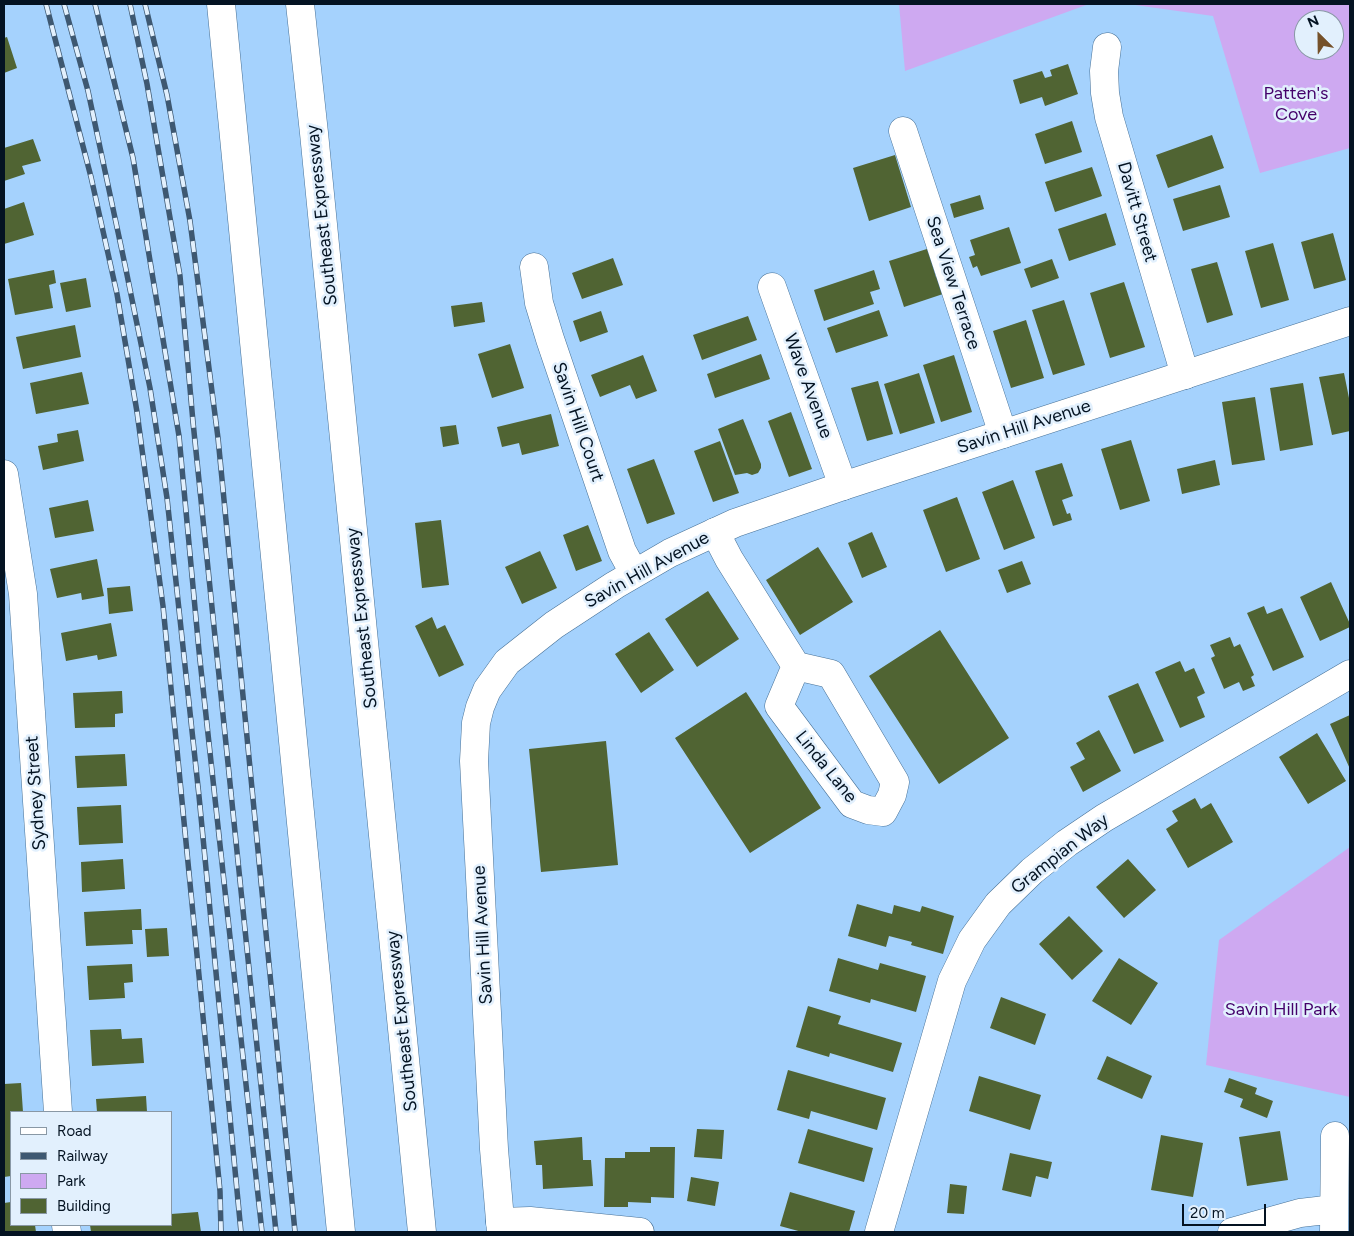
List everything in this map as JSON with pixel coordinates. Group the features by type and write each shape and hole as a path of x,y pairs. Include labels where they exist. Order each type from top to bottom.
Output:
{"main road":[{"path":"221,4 340,1232"},
{"name":"Southeast Expressway","path":"300,4 422,1232"},
{"name":"Davitt Street","path":"1106,47 1104,71 1109,117 1185,375"},
{"name":"Sea View Terrace","path":"903,131 1002,434"},
{"name":"Savin Hill Court","path":"534,267 539,303 550,339 622,551 634,573"},
{"name":"Wave Avenue","path":"772,287 843,486"},
{"name":"Savin Hill Avenue","path":"501,1227 493,1133 474,760 476,723 480,707 487,690 507,662 554,625 634,573 670,553 754,515 1350,322"},
{"name":"Sydney Street","path":"4,474 23,594 58,1111"},
{"path":"715,532 729,559 796,666"},
{"name":"Linda Lane","path":"796,666 831,674 895,782 892,795 883,812 868,810 852,804 779,706 796,666"},
{"name":"Grampian Way","path":"882,1231 952,981 972,940 998,904 1032,871 1104,818 1350,674"},
{"path":"1334,1221 1335,1136"},
{"path":"1232,1232 1300,1213 1326,1210 1334,1221"},
{"path":"501,1227 530,1221 640,1232"}],"green space":[{"path":"899,4 1089,4 905,71"},
{"name":"Patten's Cove","path":"1128,4 1350,4 1350,148 1260,173 1213,16"},
{"name":"Savin Hill Park","path":"1350,847 1350,1097 1206,1065 1219,940"}],"building":[{"path":"7,37 17,68 4,73 4,38"},
{"path":"1068,64 1078,94 1045,106 1042,97 1020,104 1013,80 1042,71 1045,78 1052,76 1050,70"},
{"path":"1072,121 1082,152 1045,164 1035,134"},
{"path":"1212,135 1224,168 1168,188 1156,155"},
{"path":"33,139 41,161 22,166 25,174 4,181 4,148"},
{"path":"895,155 911,207 869,221 853,168"},
{"path":"1092,167 1102,196 1055,212 1045,182"},
{"path":"1220,185 1230,217 1183,231 1173,199"},
{"path":"980,195 984,209 954,218 950,204"},
{"path":"24,202 34,235 4,244 4,209"},
{"path":"1106,213 1116,245 1069,261 1058,229"},
{"path":"1009,227 1021,263 981,276 977,266 973,268 969,257 975,255 970,240"},
{"path":"1333,233 1346,280 1314,289 1301,242"},
{"path":"1273,243 1289,300 1261,308 1245,251"},
{"path":"930,248 935,262 932,263 936,277 941,276 946,293 904,307 889,261"},
{"path":"613,258 623,285 582,299 572,273"},
{"path":"1052,259 1059,278 1031,288 1024,269"},
{"path":"1217,262 1233,315 1207,323 1191,269"},
{"path":"54,270 56,283 49,285 53,308 15,315 8,279"},
{"path":"874,270 880,289 870,292 874,304 824,321 814,290"},
{"path":"86,278 91,307 66,312 60,283"},
{"path":"1124,282 1145,347 1110,358 1090,293"},
{"path":"1064,300 1085,365 1053,375 1032,310"},
{"path":"482,302 485,322 454,327 451,306"},
{"path":"879,310 888,336 836,353 827,328"},
{"path":"601,311 608,332 580,342 573,321"},
{"path":"748,316 757,340 702,360 693,335"},
{"path":"1026,320 1044,378 1011,388 993,331"},
{"path":"75,325 81,357 23,369 16,337"},
{"path":"510,344 524,388 492,398 478,354"},
{"path":"761,354 770,379 715,398 707,374"},
{"path":"643,355 657,391 636,399 630,385 600,397 591,375"},
{"path":"954,355 972,412 941,422 923,365"},
{"path":"82,372 89,404 36,414 30,383"},
{"path":"919,373 935,423 900,434 884,384"},
{"path":"1344,373 1350,403 1350,431 1332,435 1319,377"},
{"path":"878,381 893,434 867,441 851,388"},
{"path":"1303,383 1313,445 1280,451 1270,388"},
{"path":"1255,397 1265,460 1232,465 1222,402"},
{"path":"791,412 812,469 789,477 768,421"},
{"path":"551,414 559,446 522,455 519,443 502,447 497,427"},
{"path":"743,419 761,464 758,473 752,475 747,473 735,475 718,429"},
{"path":"456,425 459,444 443,447 440,427"},
{"path":"78,430 84,461 43,470 38,446 58,442 57,434"},
{"path":"1131,440 1150,501 1120,510 1101,449"},
{"path":"720,441 739,493 713,502 694,451"},
{"path":"654,459 675,514 647,524 627,469"},
{"path":"1215,460 1220,485 1182,494 1177,469"},
{"path":"1062,463 1073,496 1062,500 1067,514 1070,513 1072,520 1053,526 1035,471"},
{"path":"1013,480 1035,538 1004,550 982,492"},
{"path":"957,497 980,559 946,572 923,510"},
{"path":"88,500 94,531 55,538 49,508"},
{"path":"441,520 449,585 422,588 415,523"},
{"path":"588,525 602,561 576,571 563,535"},
{"path":"872,532 887,567 862,578 848,543"},
{"path":"818,547 853,602 800,635 766,580"},
{"path":"540,551 557,588 522,604 505,567"},
{"path":"97,559 104,596 82,600 81,593 57,598 50,569"},
{"path":"1022,561 1031,584 1007,593 998,570"},
{"path":"1331,582 1350,627 1320,641 1300,597"},
{"path":"130,586 133,611 109,614 107,588"},
{"path":"708,591 739,639 697,667 665,619"},
{"path":"1264,606 1267,614 1282,608 1304,657 1273,671 1247,613"},
{"path":"432,617 437,629 445,625 464,665 439,677 415,626"},
{"path":"111,623 117,656 98,660 97,655 66,661 61,633"},
{"path":"940,630 1009,738 939,784 869,676"},
{"path":"649,632 674,670 641,693 615,654"},
{"path":"1230,637 1234,647 1240,644 1254,675 1251,677 1255,686 1243,691 1239,682 1224,689 1211,658 1215,656 1210,645"},
{"path":"1180,661 1185,672 1194,668 1205,693 1197,697 1205,717 1180,728 1155,672"},
{"path":"1138,683 1164,741 1134,754 1108,696"},
{"path":"122,691 123,713 115,714 115,727 75,728 73,693"},
{"path":"746,692 821,808 750,853 675,738"},
{"path":"1350,715 1350,769 1330,724"},
{"path":"1099,730 1121,771 1083,792 1070,767 1085,759 1076,743"},
{"path":"1317,733 1346,781 1308,804 1279,757"},
{"path":"606,741 618,865 541,872 529,749"},
{"path":"125,754 127,786 77,788 75,756"},
{"path":"1195,798 1201,809 1211,803 1233,842 1188,868 1166,829 1178,821 1172,811"},
{"path":"121,805 123,843 79,845 77,807"},
{"path":"123,859 125,889 82,892 81,862"},
{"path":"1128,859 1156,890 1124,918 1096,887"},
{"path":"857,904 892,914 894,905 920,912 922,906 954,916 943,954 911,945 912,942 889,936 886,947 848,936"},
{"path":"141,909 142,930 132,930 133,944 86,946 84,912"},
{"path":"1069,916 1103,951 1072,980 1039,944"},
{"path":"167,928 169,956 147,957 145,929"},
{"path":"838,958 878,970 880,963 926,976 916,1012 871,999 870,1003 829,991"},
{"path":"1119,958 1158,983 1131,1025 1092,1001"},
{"path":"132,964 133,982 124,983 125,998 89,1000 87,966"},
{"path":"1001,997 1046,1014 1035,1045 990,1028"},
{"path":"808,1006 841,1016 838,1024 902,1043 893,1072 830,1053 829,1057 796,1047"},
{"path":"121,1029 122,1039 142,1038 144,1063 92,1066 90,1030"},
{"path":"1107,1056 1152,1076 1142,1099 1097,1079"},
{"path":"788,1070 886,1098 877,1130 811,1111 809,1119 777,1110"},
{"path":"979,1076 1041,1095 1030,1130 969,1111"},
{"path":"1229,1078 1257,1088 1255,1094 1273,1101 1267,1118 1240,1107 1243,1099 1224,1092"},
{"path":"21,1083 23,1111 10,1111 10,1176 4,1177 4,1084"},
{"path":"146,1096 147,1111 97,1111 96,1099"},
{"path":"697,1129 724,1130 722,1159 694,1157"},
{"path":"808,1129 873,1148 864,1182 798,1163"},
{"path":"1280,1131 1288,1180 1247,1186 1239,1137"},
{"path":"1161,1135 1203,1143 1193,1197 1151,1190"},
{"path":"582,1137 583,1160 591,1160 593,1186 543,1189 542,1165 536,1165 534,1141"},
{"path":"650,1147 675,1147 674,1198 651,1197 651,1203 628,1202 628,1207 604,1207 605,1158 625,1158 625,1152 650,1152"},
{"path":"1010,1153 1052,1162 1048,1179 1036,1176 1031,1197 1002,1190"},
{"path":"691,1177 719,1182 715,1206 687,1201"},
{"path":"950,1184 967,1186 964,1214 947,1213"},
{"path":"790,1192 855,1211 849,1232 802,1232 780,1226"},
{"path":"10,1202 10,1226 35,1226 36,1232 4,1232 4,1203"},
{"path":"198,1212 201,1232 91,1232 90,1226 172,1226 172,1214"}],"railway":[{"path":"46,4 91,177 117,294 137,412 163,606 220,1191 221,1232"},
{"path":"64,4 88,91 125,265 150,388 167,498 199,796 241,1232"},
{"path":"95,4 133,158 179,436 199,651 262,1232"},
{"path":"130,4 147,84 180,276 193,422 276,1232"},
{"path":"145,4 167,95 190,221 218,438 295,1232"}]}
